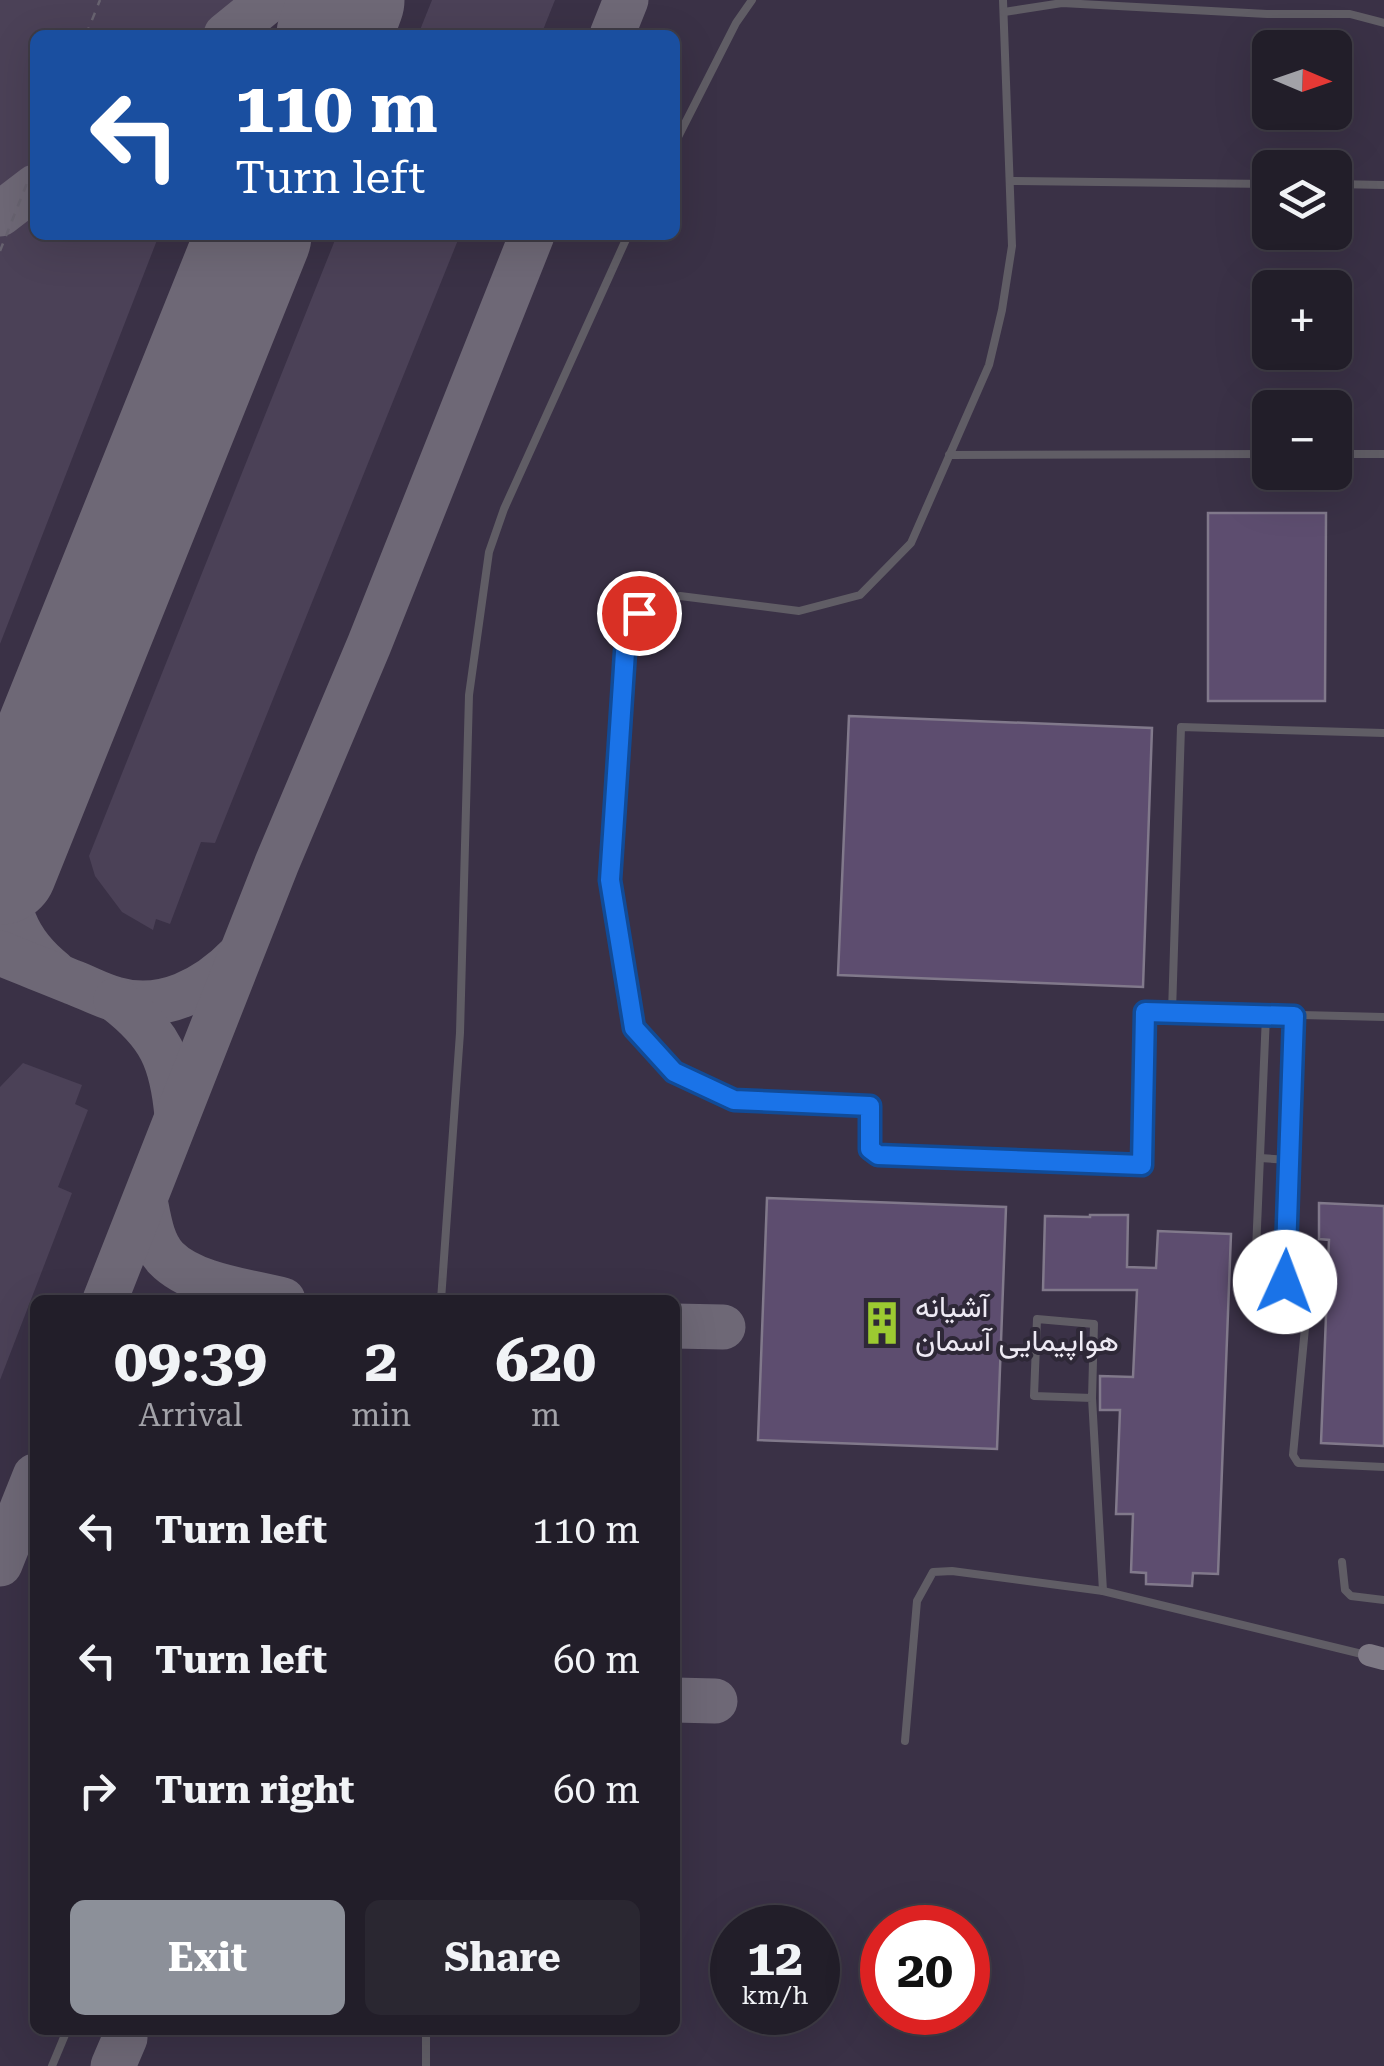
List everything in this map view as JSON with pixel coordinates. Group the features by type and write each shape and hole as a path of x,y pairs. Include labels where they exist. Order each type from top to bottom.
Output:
{"lane":[{"path":"680,133 736,22 752,0"},
{"path":"1003,0 1012,246 1002,310 989,365 911,543 860,595 799,611 680,596 639,613 625,652 610,880 634,1028 674,1072 734,1100 870,1106 870,1149 878,1155 1142,1165 1145,1012 1384,1018"},
{"path":"1004,12 1062,4 1350,14 1384,22"},
{"path":"1010,181 1252,184"},
{"path":"1352,184 1384,185"},
{"path":"441,1295 460,1033 469,695 484,581 504,509 626,240"},
{"path":"949,456 1252,454"},
{"path":"1352,454 1384,454"},
{"path":"1172,1012 1180,727 1384,733"},
{"path":"1266,1015 1255,1274 1262,1287 1273,1290 1285,1282 1302,1286 1308,1296 1293,1455 1298,1463 1384,1467"},
{"path":"1285,1282 1294,1016"},
{"path":"1260,1158 1289,1160"},
{"path":"1092,1398 1034,1396 1037,1319 1094,1324 1092,1398 1103,1592"},
{"path":"1342,1562 1350,1596 1384,1600"},
{"path":"906,1741 917,1601 933,1572 952,1571 1103,1592 1376,1657"},
{"path":"52,2066 65,2035"},
{"path":"426,2035 426,2066"}],"path":[{"path":"88,30 100,0"},
{"path":"0,251 30,176"}],"shaded area":[{"path":"0,0 1384,0 1384,2066 0,2066"},
{"path":"0,0 250,0 238,30 30,30 30,240 157,240 0,644"},
{"path":"432,0 555,0 543,30 420,30"},
{"path":"335,240 458,240 215,843 201,842 170,924 156,919 153,930 122,912 95,876 89,856"},
{"path":"23,1063 82,1085 75,1104 88,1110 58,1187 72,1193 0,1380 0,1087"}],"building":[{"path":"1208,513 1326,513 1325,701 1208,701"},
{"path":"849,716 1152,728 1143,987 838,975"},
{"name":"آشیانه هواپیمایی آسمان","path":"767,1198 1006,1207 997,1449 758,1440"},
{"path":"1319,1203 1384,1206 1384,1446 1321,1443 1329,1240 1319,1239"},
{"path":"1128,1215 1127,1267 1156,1268 1158,1231 1231,1234 1218,1574 1193,1573 1192,1586 1146,1584 1146,1573 1131,1572 1133,1514 1116,1514 1120,1410 1100,1410 1100,1376 1133,1377 1137,1290 1043,1290 1045,1216"}],"taxiway":[{"path":"232,30 269,0"},
{"path":"614,30 626,0"},
{"path":"0,214 30,191"},
{"path":"107,1295 530,240"},
{"path":"4,859 15,922 30,948 54,972"},
{"path":"0,953 133,1003 183,995 213,979 239,956"},
{"path":"116,1000 143,1025 161,1050 172,1079 177,1116"},
{"path":"145,1200 157,1245 166,1258 190,1275 261,1295"},
{"path":"680,1326 723,1327"},
{"path":"0,1564 30,1489"},
{"path":"680,1700 715,1701"},
{"path":"113,2066 125,2038"}],"runway":[{"path":"336,30 347,0"},
{"path":"0,867 252,240"}],"place":[{"name":"آشیانه هواپیمایی آسمان","path":"882,1323"}],"route":[{"path":"639,613 625,652 610,880 634,1028 674,1072 734,1100 870,1106 870,1149 878,1155 1142,1165 1145,1012 1294,1016 1285,1282"}]}
